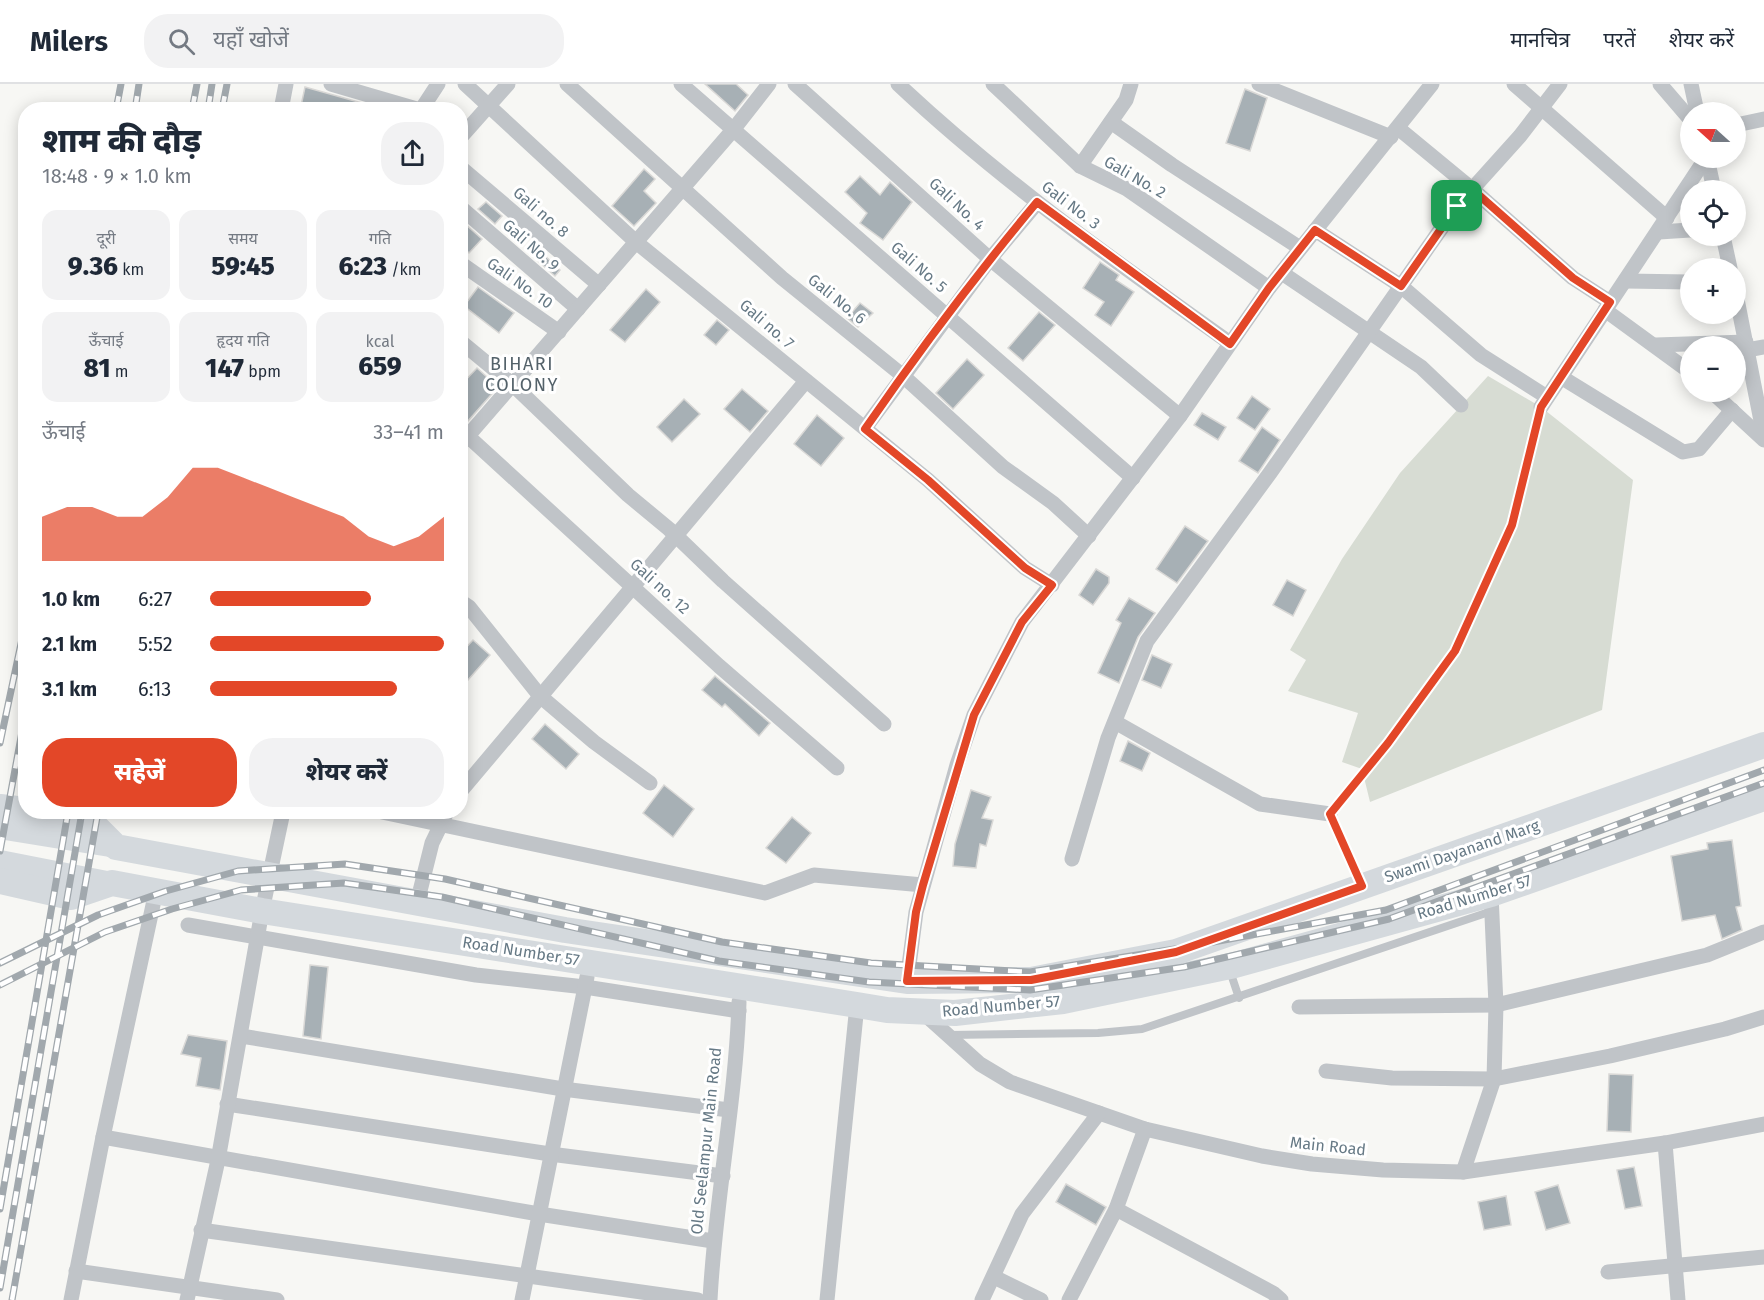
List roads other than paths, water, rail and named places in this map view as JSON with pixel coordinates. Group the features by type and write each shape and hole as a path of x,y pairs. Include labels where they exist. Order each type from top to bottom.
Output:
{"main road":[{"name":"Swami Dayanand Marg","path":"839,970 907,981 1031,980 1176,952 1764,745"},
{"name":"Road Number 57","path":"112,883 262,911 590,962 739,998 955,1013 1062,1001 1228,967 1491,903 1764,798"},
{"path":"0,807 18,809"},
{"path":"88,819 116,847"},
{"path":"0,828 116,847"},
{"name":"Road Number 57","path":"116,847 565,930 839,970"},
{"path":"0,861 112,883"},
{"path":"0,881 71,897 112,883"}],"street":[{"path":"283,102 286,84"},
{"path":"331,84 393,102"},
{"path":"426,102 438,84"},
{"name":"Gali no. 7","path":"465,84 636,242 928,480 1025,568 1052,585"},
{"path":"468,129 508,84"},
{"name":"Gali No. 6","path":"567,84 782,278 902,375 1003,467 1053,503 1089,536"},
{"name":"Gali No. 5","path":"681,84 1133,478"},
{"path":"468,431 599,285 733,130 769,84"},
{"name":"Gali No. 4","path":"795,84 990,259 1180,416"},
{"name":"Gali No. 3","path":"898,84 942,125 1037,202 1230,344"},
{"name":"Gali No. 2","path":"993,84 1080,166 1127,189 1269,288"},
{"path":"1080,166 1126,100 1131,84"},
{"path":"1259,84 1395,132 1472,189 1573,278 1680,364"},
{"path":"907,981 916,912 974,715 1022,622 1180,416 1269,288 1432,84"},
{"path":"1514,84 1667,218"},
{"path":"1072,858 1115,722 1147,641 1270,473 1457,206 1560,84"},
{"path":"1660,84 1680,107"},
{"path":"1691,84 1695,102"},
{"path":"1746,123 1764,119"},
{"path":"1111,122 1181,172 1300,248"},
{"path":"1315,230 1401,286 1481,355 1544,402 1700,168"},
{"name":"Gali no. 8","path":"468,173 599,285"},
{"path":"865,429 902,375 990,259 1037,202"},
{"name":"Gali No. 9","path":"468,214 578,309"},
{"path":"1659,232 1680,231"},
{"name":"Gali No. 10","path":"468,269 558,332"},
{"path":"1282,273 1421,368 1461,405"},
{"path":"1625,281 1680,282"},
{"path":"1656,345 1680,345"},
{"path":"1764,347 1746,346 1764,438"},
{"path":"468,348 512,384 612,480 884,724"},
{"path":"1561,377 1683,452 1699,449 1732,410"},
{"path":"468,778 677,537 806,381"},
{"path":"1723,402 1764,438"},
{"name":"Gali no. 12","path":"468,440 573,529 633,588 837,768"},
{"path":"468,606 540,696 594,742 650,783"},
{"path":"1115,722 1260,804 1330,814"},
{"path":"188,1293 218,1160 262,911 281,819"},
{"path":"417,903 432,843 444,819"},
{"path":"448,819 765,892 814,875 923,885"},
{"path":"71,1300 103,1137 156,891"},
{"path":"1463,1172 1494,1079 1496,1005 1491,903"},
{"path":"188,925 258,939 476,975 585,987 739,998"},
{"path":"1299,1007 1496,1005 1707,955 1764,932"},
{"path":"522,1300 590,962"},
{"name":"Old Seelampur Main Road","path":"710,1300 713,1241 723,1176 739,998"},
{"path":"827,1300 857,1005"},
{"name":"Main Road","path":"921,1011 980,1064 1010,1082 1146,1129 1262,1156 1312,1164 1383,1170 1463,1172 1665,1143 1764,1124"},
{"path":"1326,1071 1392,1078 1494,1079 1610,1056 1725,1029 1764,1017"},
{"path":"241,1036 563,1089 729,1110"},
{"path":"227,1104 550,1154 723,1176"},
{"path":"982,1300 1022,1214 1099,1113"},
{"path":"1070,1300 1116,1209 1146,1129"},
{"path":"103,1137 218,1160 713,1241"},
{"path":"1665,1143 1673,1266 1678,1300"},
{"path":"1116,1209 1273,1293 1281,1300"},
{"path":"201,1230 698,1300"},
{"path":"1608,1272 1764,1257"},
{"path":"76,1271 188,1293 277,1300"},
{"path":"994,1277 1041,1300"}],"lane":[{"path":"1362,886 1330,814 1388,743 1455,651 1512,525 1544,402"},
{"path":"948,1035 1098,1033 1142,1029 1239,998 1491,903"},
{"path":"1228,967 1239,998"}],"railway":[{"path":"118,102 121,84"},
{"path":"136,102 139,84"},
{"path":"194,102 197,84"},
{"path":"209,102 212,84"},
{"path":"224,102 227,84"},
{"path":"0,743 18,658"},
{"path":"0,851 18,753"},
{"path":"0,963 98,915 166,891 238,871 345,864 445,879 722,942 871,963 1030,972 1181,948 1386,910 1764,770"},
{"path":"0,985 105,932 172,909 241,890 344,883 442,897 719,961 869,982 1030,990 1184,967 1389,919 1764,783"},
{"path":"0,1209 67,819"},
{"path":"0,1288 81,819"},
{"path":"12,1300 97,819"}],"district":[{"name":"BIHARI COLONY","path":"522,374"}]}
